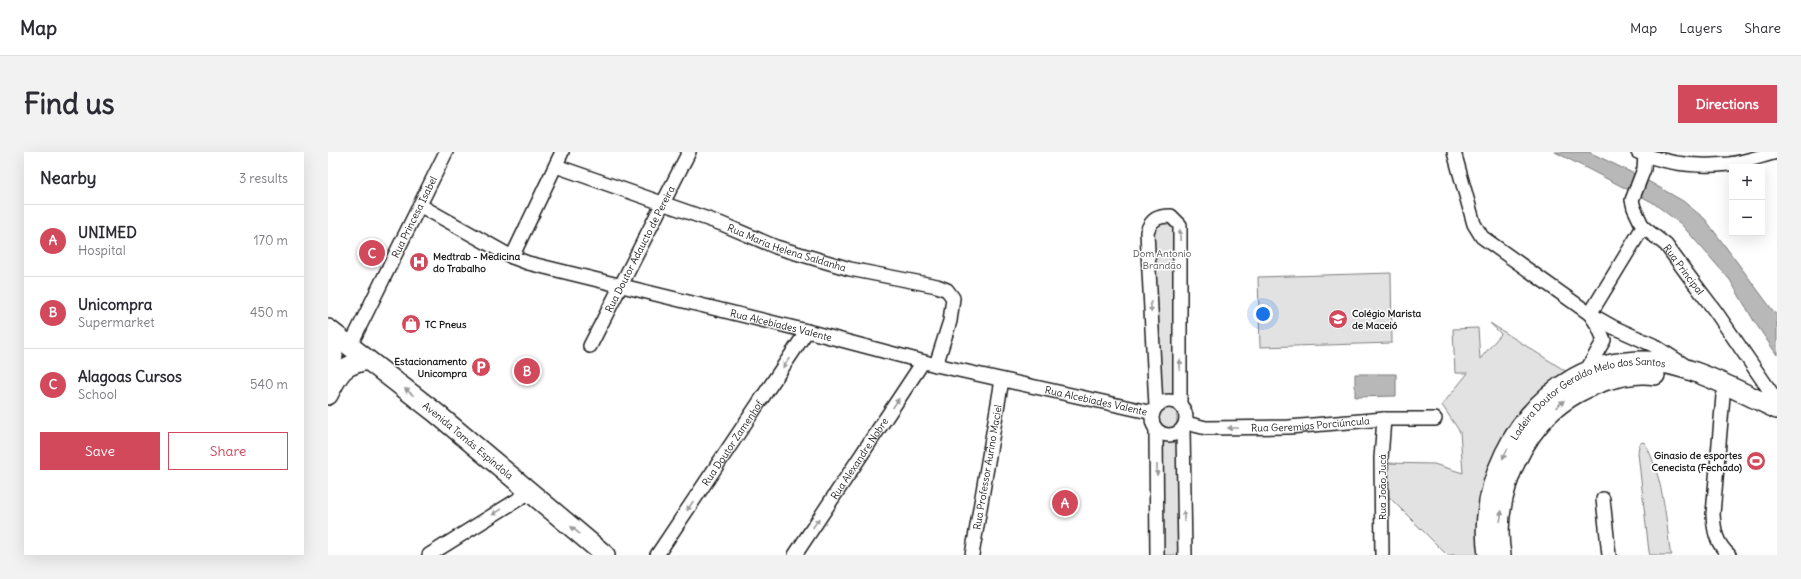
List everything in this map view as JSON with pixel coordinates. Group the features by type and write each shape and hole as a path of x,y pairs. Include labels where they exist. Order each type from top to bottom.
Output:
{"highway":[{"name":"Avenida Tomás Espíndola","path":"328,330 436,413 605,555"},
{"path":"328,330 333,356 328,376"},
{"path":"328,395 344,369 352,363 367,360"},
{"name":"Ladeira Doutor Geraldo Melo dos Santos","path":"1488,555 1487,527 1490,500 1504,456 1529,416 1550,395 1575,377 1604,366 1619,363 1645,361 1677,366 1695,372 1777,409"},
{"name":"Ladeira Doutor Geraldo Melo dos Santos","path":"1501,555 1499,529 1503,500 1512,470 1541,422 1565,400 1592,385 1615,377 1645,374 1674,378 1723,396 1777,419"}],"street":[{"name":"Rua Princesa Isabel","path":"350,346 421,206 446,152"},
{"path":"512,257 562,152"},
{"name":"Rua Doutor Adaucto de Pereira","path":"590,346 689,152"},
{"path":"1454,152 1474,224 1482,237 1590,314 1613,327 1653,345 1695,372"},
{"path":"1590,314 1643,227 1632,200 1644,169 1641,154 1672,157 1698,165 1730,164 1777,152"},
{"name":"Rua Maria Helena Saldanha","path":"556,166 664,202 722,224 776,248 850,269 937,286 947,290 953,298 950,321 929,363"},
{"name":"Rua Alcebíades Valente","path":"421,206 512,257 528,263 1002,380 1155,409"},
{"path":"1158,555 1156,431 1152,423 1155,409 1147,232 1152,222 1162,216 1171,216 1180,225 1180,404 1187,416 1184,426 1185,555"},
{"name":"Rua Principal","path":"1643,227 1666,245 1716,312 1777,401"},
{"path":"1585,373 1604,340 1598,326 1590,314"},
{"name":"Rua Doutor Zamenhof","path":"657,555 807,331"},
{"name":"Rua Alexandre Nobre","path":"795,555 929,363"},
{"name":"Rua Professor Aurino Maciel","path":"972,555 1002,380"},
{"path":"1723,396 1714,531 1721,547 1729,555"},
{"path":"1155,409 1168,401 1180,404"},
{"name":"Rua Geremias Porciúncula","path":"1184,426 1206,428 1289,427 1384,419 1435,419"},
{"name":"Rua João Jucá","path":"1382,555 1381,458 1384,419"},
{"path":"1156,431 1165,436 1175,435 1184,426"},
{"path":"429,555 530,492"},
{"path":"1603,499 1609,555"}],"green space":[{"name":"Dom Antonio Brandão","path":"1162,220 1174,228 1179,555 1155,555 1148,233"},
{"path":"1391,273 1392,343 1260,347 1258,277"},
{"path":"1490,323 1575,377 1549,395 1489,555 1447,555 1389,497 1383,463 1434,464 1463,473 1460,432 1442,405 1468,373 1455,373 1453,329 1478,328 1480,359 1501,334"},
{"path":"1642,442 1645,443 1656,468 1665,509 1670,551 1672,555 1650,555 1649,552 1638,453 1639,445"}],"shaded area":[{"path":"1555,152 1589,152 1641,177 1683,201 1705,219 1777,316 1777,355 1754,321 1730,280 1681,224 1652,202"},
{"path":"1355,374 1396,374 1396,396 1355,397"}],"place":[{"name":"Alagoas Cursos","path":"372,253"},
{"name":"Medtrab - Medicina do Trabalho","path":"419,262"},
{"name":"Colégio Marista de Maceió","path":"1338,319"},
{"name":"TC Pneus","path":"411,324"},
{"name":"Estacionamento Unicompra","path":"481,367"},
{"name":"Unicompra","path":"527,371"},
{"name":"Ginasio de esportes Cenecista (Fechado)","path":"1756,461"},
{"name":"UNIMED","path":"1065,503"}]}
